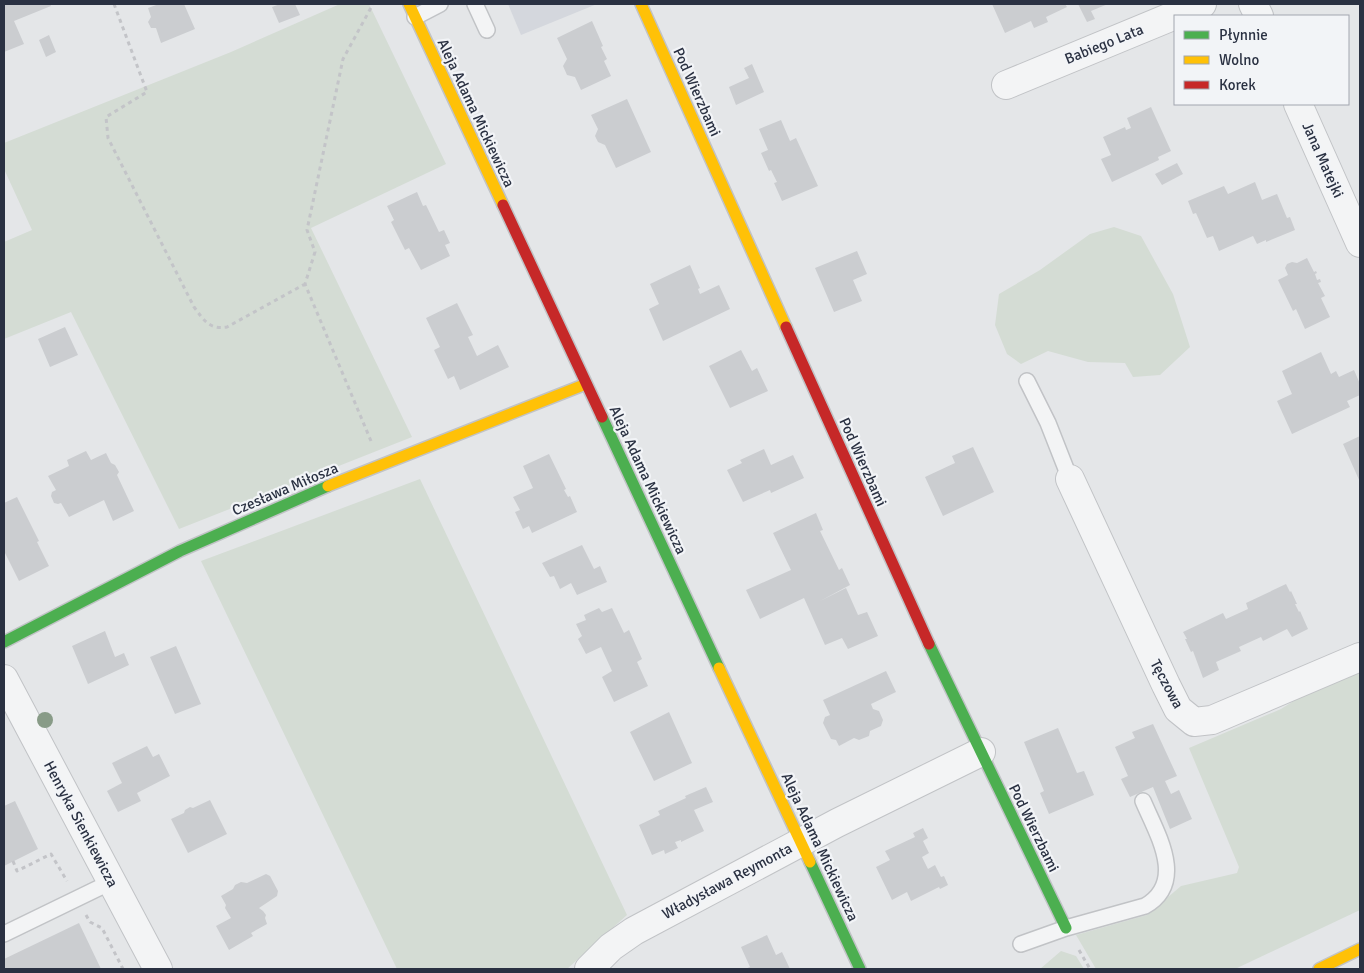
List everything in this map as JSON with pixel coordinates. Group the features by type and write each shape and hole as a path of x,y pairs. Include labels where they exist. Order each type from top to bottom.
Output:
{"street":[{"name":"Pod Wierzbami","path":"641,4 915,616 1066,928"},
{"name":"Babiego Lata","path":"1175,15 1202,4"},
{"name":"Aleja Adama Mickiewicza","path":"412,10 860,969"},
{"name":"Babiego Lata","path":"1006,85 1174,16"},
{"name":"Jana Matejki","path":"1298,105 1360,243"},
{"name":"Czesława Miłosza","path":"4,642 180,551 331,485 586,384"},
{"name":"Tęczowa","path":"1070,479 1178,709 1194,722 1212,720 1360,658"},
{"name":"Henryka Sienkiewicza","path":"4,679 158,969"},
{"name":"Władysława Reymonta","path":"589,969 611,947 634,931 802,842 981,752"},
{"path":"1319,969 1360,949"}],"lane":[{"path":"412,10 440,4"},
{"path":"475,4 487,30"},
{"path":"1027,381 1048,423 1070,479"},
{"path":"1022,944 1066,928 1145,906 1154,900 1165,883 1167,867 1164,848 1143,801"},
{"path":"4,934 111,882"}],"path":[{"path":"114,4 146,92 106,117 108,138 194,306 206,322 217,329 227,327 305,284"},
{"path":"373,4 343,59 307,230 315,252 305,284 382,465"}],"shaded area":[{"path":"340,4 369,4 446,164 311,228 412,437 179,529 71,312 4,339 4,242 32,230 4,169 4,143 231,52"},
{"path":"508,4 597,4 521,35"},
{"path":"1114,227 1141,236 1173,294 1190,347 1160,375 1133,377 1125,363 1088,362 1048,351 1021,364 1007,354 995,325 999,294 1040,270 1090,234"},
{"path":"420,479 627,915 567,969 397,969 201,561"},
{"path":"1360,665 1360,910 1235,969 1096,969 1076,935 1147,915 1181,886 1237,873 1239,867 1189,748 1281,709 1332,677"},
{"path":"1061,951 1076,956 1084,969 1040,969"}],"building":[{"path":"4,4 50,4 51,6 14,21 24,44 4,52"},
{"path":"159,4 184,4 195,29 161,43 156,28 151,28 148,22 151,17 148,8"},
{"path":"280,4 295,4 300,15 279,23 272,7"},
{"path":"992,4 1065,4 1067,7 1046,17 1048,22 1034,28 1031,21 1005,33"},
{"path":"1078,4 1108,4 1091,11 1095,19 1087,22"},
{"path":"592,21 603,46 601,47 607,59 604,61 611,76 581,90 575,77 567,75 563,66 567,59 557,38"},
{"path":"49,35 56,52 46,57 39,40"},
{"path":"752,64 764,92 736,105 729,87 749,78 744,68"},
{"path":"627,99 651,152 616,168 605,145 598,142 595,136 598,129 591,115"},
{"path":"1151,107 1171,151 1158,157 1159,160 1112,182 1101,159 1111,155 1103,137 1125,127 1126,130 1131,128 1127,118"},
{"path":"781,120 790,141 796,138 818,186 782,201 774,183 777,182 771,170 769,171 761,153 768,150 759,129"},
{"path":"1177,163 1183,174 1162,185 1155,174"},
{"path":"1255,182 1262,200 1277,194 1287,218 1290,217 1295,230 1257,244 1253,236 1219,251 1213,236 1207,238 1196,213 1193,214 1188,201 1224,186 1228,194"},
{"path":"417,192 423,206 426,205 439,232 444,230 450,243 445,245 450,256 421,270 409,248 405,250 391,222 394,220 387,206"},
{"path":"857,251 867,274 853,280 862,301 834,312 815,268"},
{"path":"1307,258 1314,272 1316,271 1317,273 1315,274 1317,280 1320,279 1321,282 1318,283 1325,296 1321,298 1330,317 1305,329 1296,309 1293,311 1278,280 1288,275 1285,268 1287,264 1297,263"},
{"path":"690,265 700,288 698,289 700,294 719,285 730,309 663,341 649,309 659,304 650,284"},
{"path":"457,303 473,335 468,337 477,356 498,345 509,367 460,390 454,376 448,379 434,350 440,347 426,318"},
{"path":"65,327 78,355 50,367 38,339"},
{"path":"741,350 752,371 757,368 768,391 730,408 709,366"},
{"path":"1321,352 1331,374 1336,371 1339,377 1354,370 1360,384 1360,395 1347,401 1350,407 1292,434 1277,401 1292,394 1282,371"},
{"path":"1360,436 1360,482 1343,444"},
{"path":"973,447 994,492 943,516 925,477 955,463 952,456"},
{"path":"764,449 771,465 793,455 804,478 771,493 770,490 743,502 727,470 742,463 740,460"},
{"path":"86,451 91,460 106,453 111,463 115,465 119,472 117,475 134,511 113,521 104,500 69,517 61,503 54,503 51,496 52,492 56,490 48,476 69,466 67,460"},
{"path":"549,454 566,489 564,490 568,497 570,496 577,512 532,533 529,526 523,529 515,512 520,510 513,497 533,488 523,466"},
{"path":"17,497 49,566 19,581 4,551 4,503"},
{"path":"816,513 823,530 820,531 839,570 842,568 850,585 820,601 846,588 858,615 867,612 878,636 848,649 842,638 825,645 804,598 760,619 746,590 791,570 773,533"},
{"path":"582,545 594,569 600,566 607,582 577,595 571,583 560,589 554,576 550,577 542,563"},
{"path":"1286,584 1308,629 1292,637 1287,629 1263,641 1261,637 1239,647 1241,651 1216,662 1219,670 1203,678 1193,651 1191,652 1183,632 1223,613 1226,619 1248,609 1246,603"},
{"path":"599,608 602,612 612,608 624,633 629,630 642,659 637,662 648,686 614,702 602,677 612,671 601,647 586,654 578,639 582,636 576,624 586,620 584,615"},
{"path":"105,631 115,657 124,653 129,665 88,684 72,646"},
{"path":"176,646 201,704 175,714 150,657"},
{"path":"886,671 896,692 871,704 873,709 879,711 883,720 881,726 870,731 869,736 859,740 854,738 839,746 836,740 831,739 823,723 825,717 830,715 823,700"},
{"path":"669,712 692,763 654,781 630,732"},
{"path":"1153,724 1177,776 1165,781 1171,794 1179,790 1192,819 1170,829 1153,787 1130,797 1121,779 1128,776 1115,747 1135,738 1132,732"},
{"path":"1058,728 1077,773 1084,771 1094,795 1049,814 1040,793 1044,791 1024,742"},
{"path":"147,746 153,757 159,754 170,776 137,793 141,801 118,812 107,791 122,783 112,763"},
{"path":"706,787 713,802 694,810 704,831 681,842 681,840 675,842 678,848 665,854 664,850 652,855 639,825 660,815 658,811"},
{"path":"210,800 227,834 188,853 171,819 184,813 190,807 193,808"},
{"path":"15,801 38,849 4,866 4,806"},
{"path":"923,828 928,838 923,841 929,853 922,857 928,869 935,865 941,877 944,876 948,885 940,889 939,887 911,901 907,892 892,900 876,867 890,860 885,851 915,837 913,833"},
{"path":"266,874 270,876 278,891 277,896 259,908 266,915 267,924 251,933 253,936 229,950 216,926 231,918 221,896 241,882 247,883"},
{"path":"79,923 101,969 4,969 4,959"},
{"path":"767,935 776,955 782,952 790,969 745,969 750,967 741,947"}],"traffic: fast":[{"path":"602,417 719,668"},
{"path":"4,642 180,551 328,486"},
{"path":"929,644 1066,928"},
{"path":"810,862 860,969"}],"traffic: slow":[{"path":"409,4 503,205"},
{"path":"641,4 786,327"},
{"path":"328,486 586,384"},
{"path":"719,668 810,862"},
{"path":"1319,969 1360,949"}],"traffic: jam":[{"path":"503,205 602,417"},
{"path":"786,327 929,644"}]}
